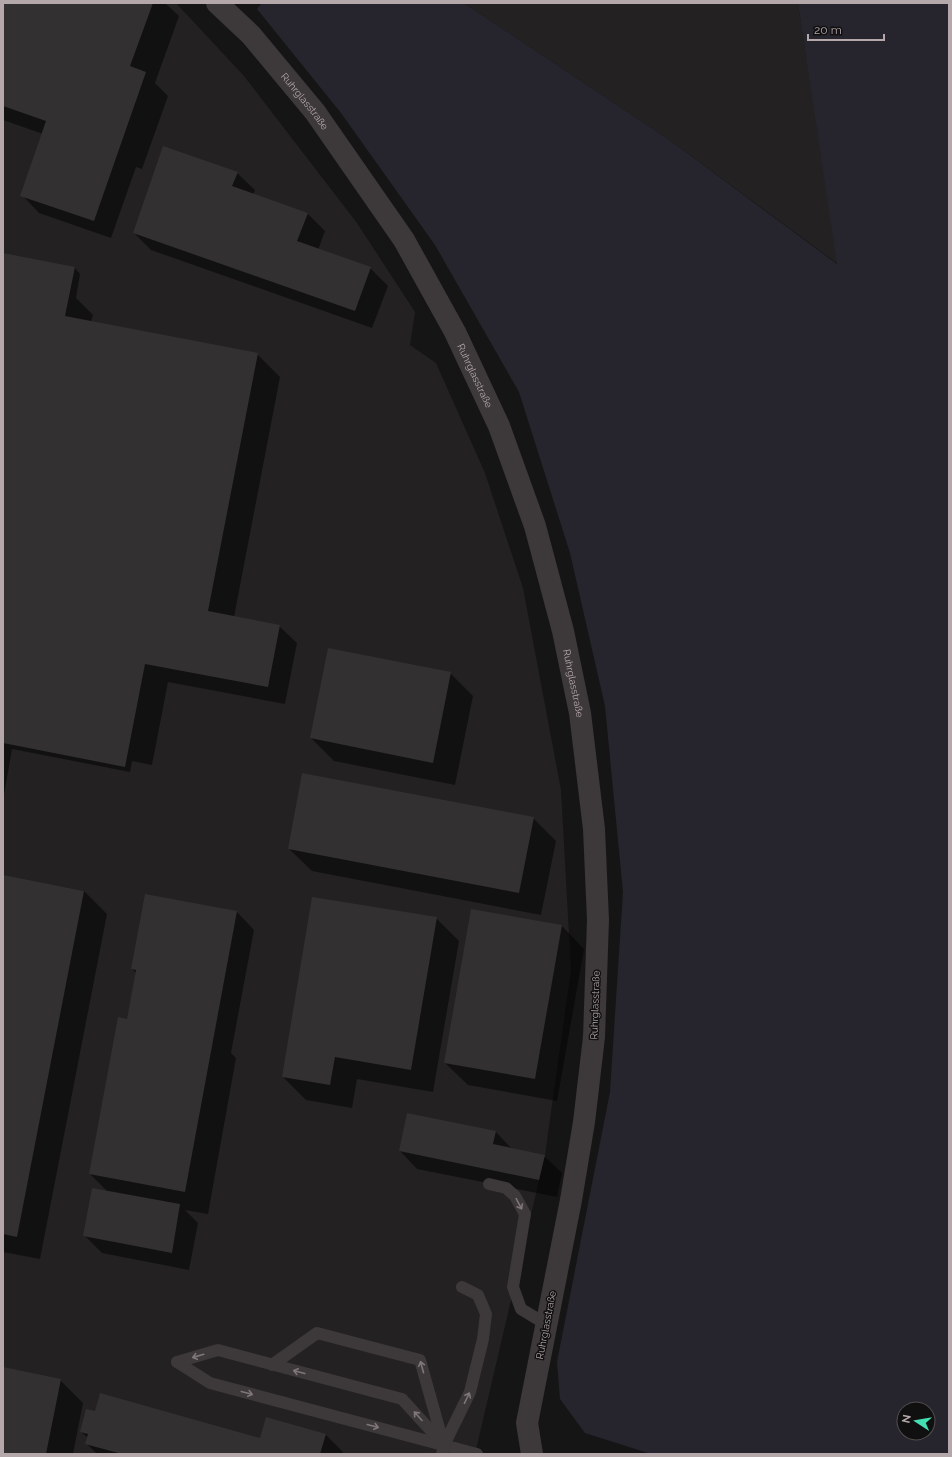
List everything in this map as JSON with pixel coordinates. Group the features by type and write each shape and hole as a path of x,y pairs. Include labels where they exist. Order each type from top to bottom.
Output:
{"street":[{"name":"Ruhrglasstraße","path":"217,3 251,35 315,112 404,240 430,286 455,332 499,426 535,526 563,632 580,713 594,829 598,920 594,1037 584,1122 571,1200 527,1423 532,1454"}],"lane":[{"path":"489,1184 506,1188 515,1196 525,1214 513,1287 521,1309 546,1324"},
{"path":"443,1450 470,1392 483,1338 486,1314 478,1296 462,1288"},
{"path":"272,1365 317,1333 420,1360 443,1450"},
{"path":"443,1450 402,1399 218,1350 177,1362 210,1383 443,1450 477,1454"}],"shaded area":[{"path":"3,3 176,3 244,76 357,223 415,312 410,345 436,363 485,473 523,588 561,790 571,970 545,1155 475,1454 3,1454"},
{"path":"262,3 464,3 671,141 837,264 798,3 949,3 949,1454 648,1453 585,1433 560,1399 557,1362 610,1092 623,892 605,706 570,553 519,392 435,245 341,113 257,9"},
{"path":"464,3 798,3 838,264 671,141"}],"building":[{"path":"3,3 153,3 130,66 146,72 94,221 20,196 46,121 3,106"},
{"path":"163,146 238,172 232,186 308,213 297,241 371,267 355,311 133,233"},
{"path":"3,253 75,267 65,316 258,353 208,611 280,625 268,687 145,664 125,767 3,743"},
{"path":"328,648 451,672 433,763 310,738"},
{"path":"302,773 534,817 519,893 288,849"},
{"path":"3,875 84,891 17,1237 3,1234"},
{"path":"145,894 237,911 185,1192 89,1174 118,1017 127,1019 136,970 131,969"},
{"path":"312,897 437,917 411,1070 335,1057 330,1085 282,1077"},
{"path":"471,909 562,925 535,1079 444,1063"},
{"path":"407,1113 496,1131 493,1144 545,1155 539,1180 399,1151"},
{"path":"92,1188 180,1204 172,1253 83,1236"},
{"path":"3,1367 61,1379 46,1454 3,1454"},
{"path":"100,1393 260,1438 266,1417 326,1434 320,1454 122,1454 85,1444 88,1434 80,1432 86,1409 95,1411"}]}
